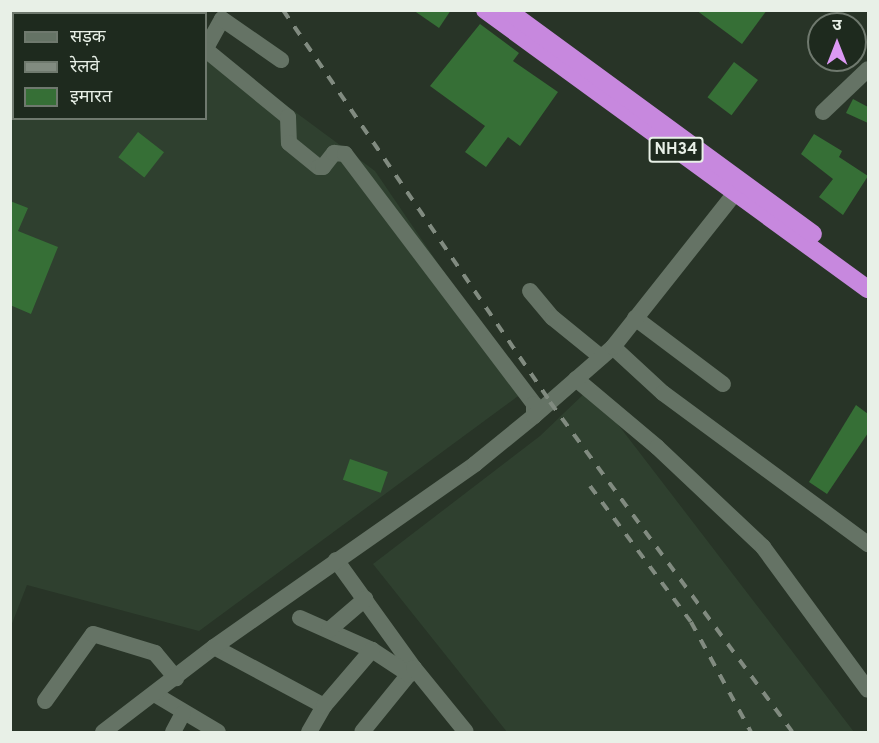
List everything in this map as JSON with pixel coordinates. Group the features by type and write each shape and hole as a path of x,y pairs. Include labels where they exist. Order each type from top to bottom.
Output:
{"highway":[{"name":"NH34","path":"485,10 868,274"},
{"name":"NH34","path":"507,10 739,187 868,289"}],"street":[{"path":"207,46 218,15 280,60"},
{"path":"207,50 288,117 289,143 319,167 324,167 334,153 345,154 534,404 534,416"},
{"path":"823,112 868,69"},
{"path":"103,732 156,695 214,646 475,464 534,416 607,352 739,187"},
{"path":"530,291 553,318 607,352 868,544"},
{"path":"635,318 723,384"},
{"path":"576,379 657,447 764,547 868,690"},
{"path":"336,560 365,599 412,671 466,732"},
{"path":"329,630 365,599"},
{"path":"300,618 372,650 412,671"},
{"path":"45,701 93,634 155,653 176,678"},
{"path":"214,646 324,706"},
{"path":"309,732 324,706 372,650"},
{"path":"362,732 412,671"},
{"path":"156,695 218,732"},
{"path":"173,732 183,713"}],"shaded area":[{"path":"11,11 86,12 12,12 12,120 207,120 207,47 375,171 525,391 199,631 27,585 11,626"},
{"path":"590,388 854,732 507,732 373,564 540,436"}],"building":[{"path":"413,10 451,10 439,28"},
{"path":"696,10 767,10 742,44"},
{"path":"480,24 519,53 513,61 558,92 520,146 508,137 486,167 465,152 485,126 430,86"},
{"path":"734,62 758,80 731,115 708,97"},
{"path":"853,99 868,107 868,123 846,113"},
{"path":"138,132 164,152 144,178 118,157"},
{"path":"814,134 842,151 839,157 868,176 843,215 819,197 833,179 801,154"},
{"path":"10,201 28,208 18,231 58,247 31,314 10,305"},
{"path":"856,405 868,414 868,433 827,494 809,482"},
{"path":"350,459 388,472 381,493 343,480"}],"railway":[{"path":"283,10 550,402 792,732"},
{"path":"590,486 691,622 751,732"}]}
